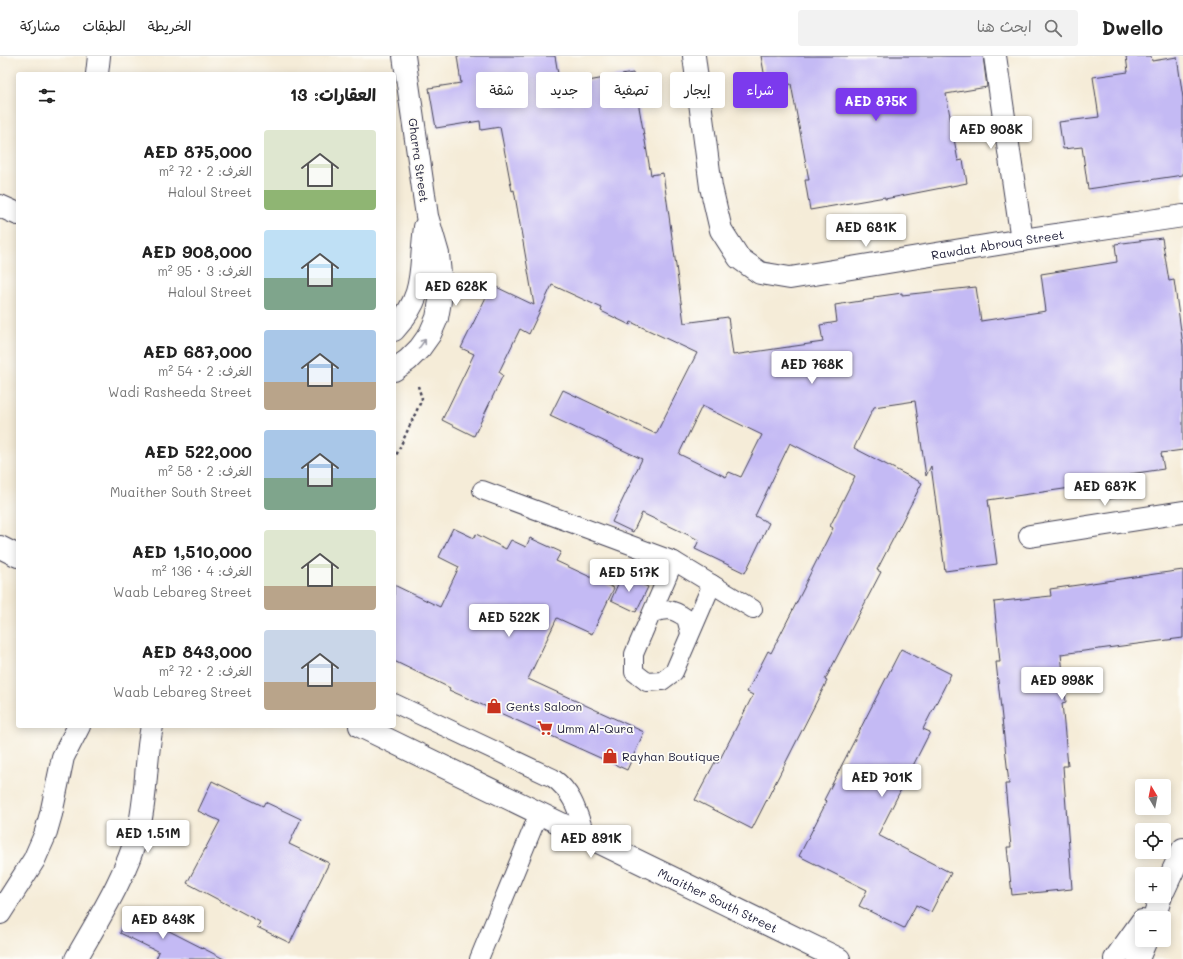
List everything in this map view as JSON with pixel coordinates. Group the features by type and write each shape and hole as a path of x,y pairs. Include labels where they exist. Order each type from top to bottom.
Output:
{"street":[{"path":"97,72 99,56"},
{"name":"Gharra Street","path":"401,365 420,348 430,334 440,301 438,254 427,216 404,56"},
{"name":"Rawdat Abrouq Street","path":"694,56 711,187 721,230 739,258 760,273 790,278 1022,240 1183,216"},
{"path":"995,56 1022,240"},
{"path":"0,206 16,213"},
{"name":"Gharra Street","path":"396,328 404,319 420,287 427,216"},
{"path":"1030,536 1183,512"},
{"path":"0,547 16,555"},
{"path":"0,913 34,860 45,835 63,758 78,728"},
{"path":"76,959 127,864 138,832 144,799 145,771 152,728"},
{"name":"Muaither South Street","path":"364,728 839,959"},
{"path":"1156,905 1183,849"},
{"path":"1115,959 1135,931"},
{"path":"1138,959 1143,947"}],"lane":[{"path":"482,490 674,561 753,609"},
{"path":"674,561 634,654 634,672 647,682 662,681 674,672 712,584"},
{"path":"652,614 665,610 673,610 686,618 690,633"},
{"path":"396,704 553,778 567,790 572,798 586,837"},
{"path":"478,959 539,814"}],"path":[{"path":"396,456 422,399 401,365"}],"building":[{"path":"457,56 555,56 558,72 536,72 536,108 592,108 592,80 600,79 600,108 639,108 651,175 663,173 684,323 728,317 733,355 823,342 820,325 837,322 835,305 902,293 902,295 976,287 981,321 1046,311 1041,274 1117,262 1115,244 1162,238 1169,281 1174,280 1183,345 1183,450 1161,453 1164,469 1130,474 1133,495 1108,499 1105,483 988,500 997,564 945,571 931,466 926,476 915,401 874,407 854,448 922,483 877,570 881,572 825,680 827,681 752,829 695,800 715,762 718,763 753,695 747,692 768,651 771,653 805,586 833,528 830,526 855,476 790,443 755,516 769,523 745,573 695,549 699,540 642,513 633,532 612,522 642,459 550,416 563,390 656,434 697,353 631,322 630,325 601,311 602,308 552,285 529,334 520,329 499,372 503,375 474,436 442,420 474,354 461,348 492,285 534,305 514,190 512,191 500,127 481,130 480,121 436,128 429,88 461,83","holes":["702,406 762,435 741,477 729,472 726,477 679,454"]},
{"path":"761,56 983,56 987,87 946,94 958,161 963,160 967,183 885,199 885,197 810,210 805,180 809,180 791,84 788,85 788,72 764,72"},
{"path":"1126,56 1151,56 1152,61 1177,57 1183,98 1183,175 1088,189 1082,147 1063,149 1059,122 1099,117 1093,77 1128,72"},
{"path":"453,528 474,538 476,534 506,549 511,540 526,547 530,538 561,552 556,561 614,588 592,634 557,618 528,679 644,732 627,770 449,690 450,688 396,662 396,586 440,607 459,567 439,557"},
{"path":"1183,570 1183,638 1061,654 1066,702 1062,703 1068,766 1063,766 1072,889 1012,895 1007,847 1011,847 1005,784 1009,784 996,662 1000,662 994,602 1051,596 1050,589"},
{"path":"622,575 648,587 636,612 611,600"},
{"path":"901,649 951,674 923,729 930,732 878,835 951,873 931,912 916,905 904,928 859,906 867,890 799,856 827,801 824,800"},
{"path":"212,781 263,806 265,802 301,819 289,844 329,863 290,943 257,927 260,922 187,883 220,821 198,811"},
{"path":"130,911 224,959 156,959 159,952 120,933"}],"place":[{"name":"Gents Saloon","path":"494,706"},
{"name":"Umm Al-Qura","path":"545,728"},
{"name":"Rayhan Boutique","path":"610,756"}]}
